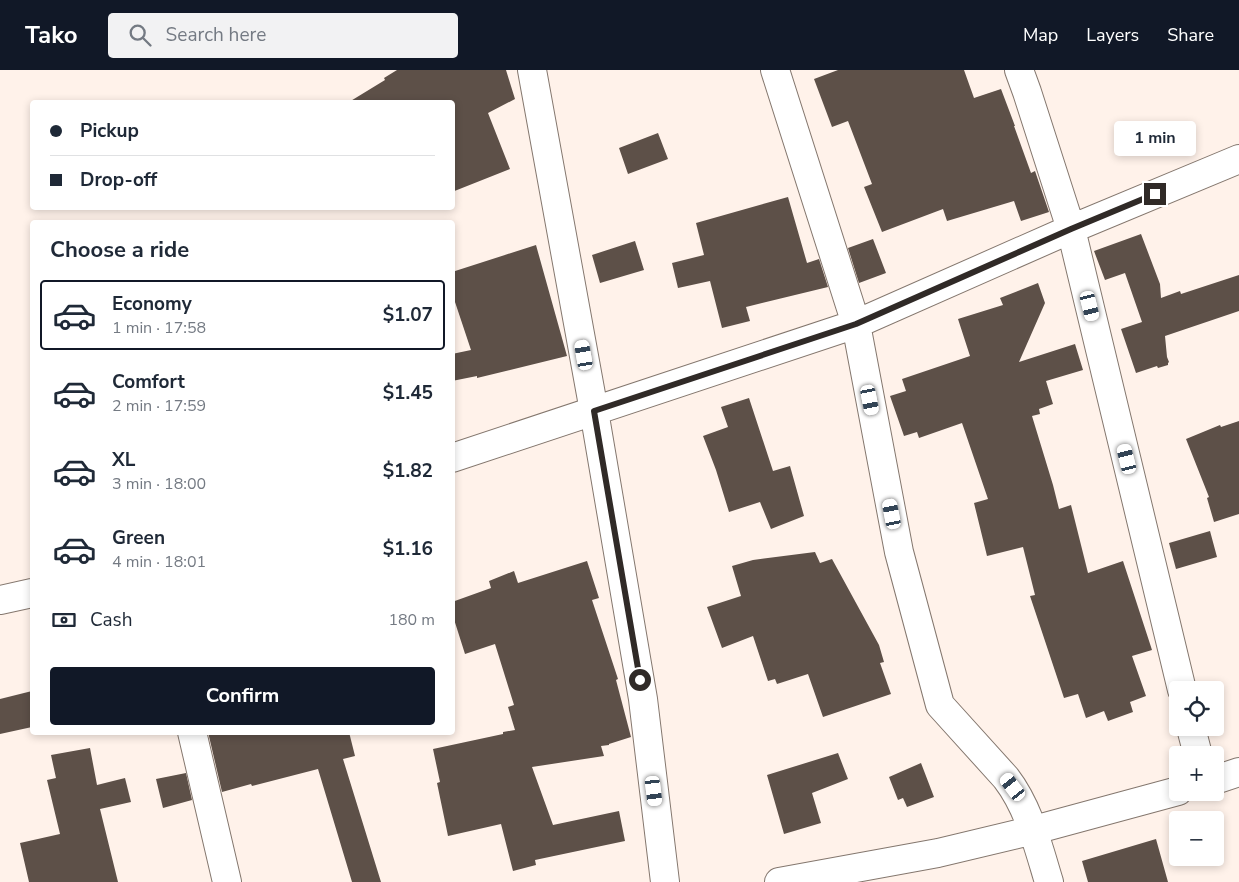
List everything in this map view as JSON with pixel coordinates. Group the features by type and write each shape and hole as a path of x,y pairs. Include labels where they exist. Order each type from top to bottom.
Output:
{"street":[{"path":"532,70 594,411 643,700 665,882"},
{"path":"775,70 856,324 899,552 940,705 1013,787 1034,830 1049,882"},
{"path":"1019,70 1071,229 1180,681"},
{"path":"455,457 856,324 1071,229 1239,159"},
{"path":"0,600 30,593"},
{"path":"193,735 227,882"},
{"path":"1224,777 1239,772"},
{"path":"779,882 938,853 1034,830 1169,793"}],"building":[{"path":"397,70 506,70 515,99 488,113 510,169 455,191 455,100 352,100 385,80 384,78"},
{"path":"838,70 964,70 974,98 1001,89 1031,173 1035,171 1049,212 1021,221 1014,201 947,221 943,209 882,232 864,187 872,184 848,121 832,127 814,79"},
{"path":"658,133 668,159 628,174 619,148"},
{"path":"788,197 807,263 819,259 828,287 746,307 750,321 722,328 710,281 678,288 672,263 704,255 696,223"},
{"path":"1141,234 1160,284 1161,298 1180,291 1181,294 1239,275 1239,311 1165,336 1168,365 1158,368 1157,366 1136,373 1121,329 1142,322 1125,273 1105,280 1094,251"},
{"path":"873,239 886,273 859,283 848,248"},
{"path":"635,241 644,270 600,283 592,255"},
{"path":"536,245 567,356 477,378 477,376 455,380 455,353 471,350 455,302 455,271"},
{"path":"1038,283 1045,303 1019,362 1075,344 1083,370 1046,381 1053,404 1039,409 1040,414 1032,416 1059,509 1071,505 1088,573 1123,561 1152,650 1132,656 1146,696 1130,702 1133,712 1108,721 1104,711 1086,718 1078,694 1064,698 1030,596 1035,595 1023,547 987,556 974,503 988,499 962,423 919,438 917,432 904,436 890,396 906,391 902,379 970,356 958,319 1003,305 1000,298"},
{"path":"749,398 773,471 790,466 804,516 771,529 760,502 729,512 703,436 728,427 721,407"},
{"path":"1239,421 1239,514 1214,522 1207,498 1209,497 1186,439 1220,425 1221,427"},
{"path":"1210,531 1217,557 1176,569 1169,543"},
{"path":"815,552 820,563 832,559 879,645 884,662 880,663 891,694 823,717 808,674 777,684 775,679 768,681 753,636 722,648 707,607 741,596 732,566 753,560"},
{"path":"587,561 599,598 592,600 618,679 616,680 631,737 601,746 604,756 532,767 553,825 619,811 625,841 535,860 536,865 513,871 501,824 448,836 437,783 440,782 433,749 515,730 508,707 514,705 495,644 465,654 455,622 455,601 491,588 489,581 514,571 518,583"},
{"path":"30,692 30,727 0,734 0,699"},
{"path":"209,735 350,735 355,756 343,759 381,882 352,882 318,769 222,792"},
{"path":"90,748 97,785 125,778 131,802 100,809 118,882 29,882 20,843 60,834 47,780 56,778 51,755"},
{"path":"838,753 848,779 812,793 821,823 784,834 767,775"},
{"path":"921,763 934,797 907,807 903,798 898,800 889,777"},
{"path":"186,773 192,800 163,808 156,779"},
{"path":"1156,839 1168,882 1088,882 1082,861"}],"route":[{"path":"640,680 594,411 856,324 1155,194"}]}
